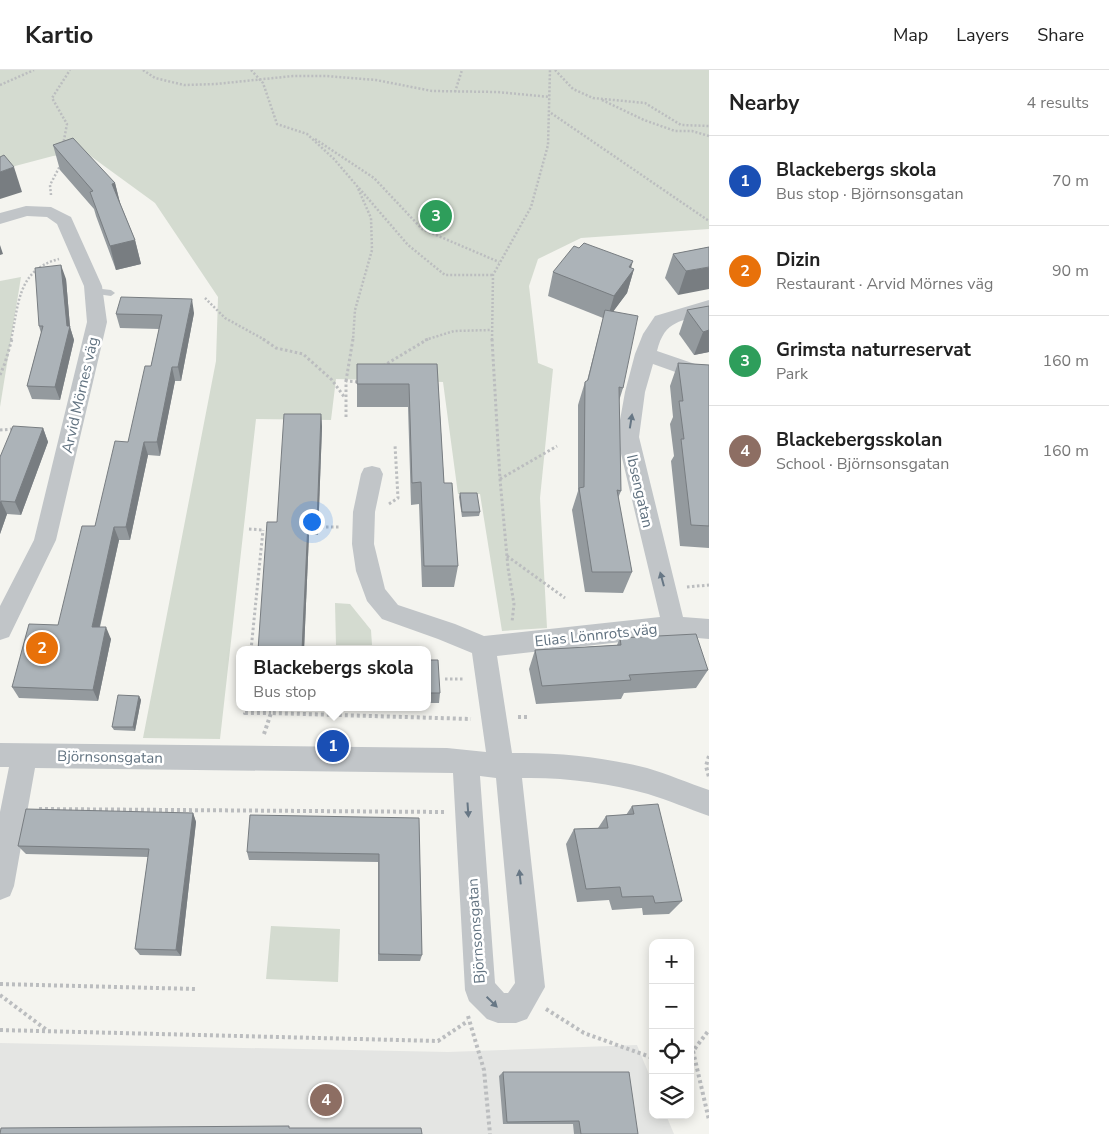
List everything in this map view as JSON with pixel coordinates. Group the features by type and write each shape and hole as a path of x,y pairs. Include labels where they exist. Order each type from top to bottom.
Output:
{"street":[{"path":"0,219 26,211 51,212"},
{"name":"Arvid Mörnes väg","path":"0,630 45,540 97,322 102,292 65,222 51,212"},
{"name":"Ibsengatan","path":"674,626 628,437 635,392 650,339 662,321 709,306"},
{"path":"645,354 688,369 707,380 709,392"},
{"path":"688,369 709,364"},
{"name":"Elias Lönnrots väg","path":"372,474 364,512 363,544 375,594 390,612 446,631 483,647 674,626 709,628"},
{"path":"483,647 505,766"},
{"name":"Björnsonsgatan","path":"0,886 12,755 466,761 505,766 539,765 589,770 648,781 709,803"},
{"name":"Björnsonsgatan","path":"466,761 480,990 498,1008 516,1008 530,987 505,766"}],"path":[{"path":"0,85 34,70"},
{"path":"63,150 67,124 52,98 70,70"},
{"path":"143,70 148,74 171,83 198,85 246,82 259,79 338,76 393,83 410,88 455,92 497,92 550,97"},
{"path":"251,70 263,82 278,124 307,134 374,178 422,229 499,262"},
{"path":"455,92 462,70"},
{"path":"512,623 514,604 507,555 500,479 491,330 493,275 531,207 548,145 550,70"},
{"path":"555,70 573,89 644,120 675,131 692,131 709,136"},
{"path":"599,99 644,104 682,125 709,126"},
{"path":"550,113 709,221"},
{"path":"307,134 334,159 408,245 445,275 493,275"},
{"path":"51,212 50,185 61,164 62,157"},
{"path":"346,417 346,381 355,310 372,250 371,218 356,186"},
{"path":"0,375 10,352 22,291 34,270 60,258"},
{"path":"205,298 225,318 259,336 276,348 303,354 332,380 346,399"},
{"path":"378,369 429,338 454,331 491,330"},
{"path":"346,381 364,382"},
{"path":"0,430 21,429"},
{"path":"386,506 398,498 395,445"},
{"path":"500,479 556,446"},
{"path":"321,527 347,527"},
{"path":"249,529 268,530"},
{"path":"251,646 262,530"},
{"path":"507,555 565,598"},
{"path":"445,679 470,678"},
{"path":"245,711 245,713 271,714 474,719"},
{"path":"264,736 271,714"},
{"path":"709,756 706,766 709,778"},
{"path":"36,809 453,812"},
{"path":"0,984 196,989"},
{"path":"0,995 49,1031"},
{"path":"541,1006 584,1032 649,1056"},
{"path":"0,1030 438,1041 468,1021 484,1070 490,1134"},
{"path":"694,1049 709,1030"},
{"path":"694,1059 709,1120"}],"shaded area":[{"path":"0,70 709,70 709,229 581,238 538,259 529,286 538,363 553,369 540,498 547,628 502,631 480,494 458,494 443,382 336,379 331,420 256,419 220,739 143,738 216,361 218,297 155,203 85,152 53,156 0,170"},
{"path":"21,277 0,407 0,281"},
{"path":"335,603 350,604 371,630 372,645 336,645"},
{"path":"271,926 340,929 338,982 266,979"},
{"path":"0,1043 448,1052 637,1045 649,1074 649,1119 668,1119 674,1134 0,1134"}],"building":[{"path":"73,138 115,183 112,184 135,240 110,246 90,192 93,191 53,145"},
{"path":"4,155 14,167 0,172 0,157"},
{"path":"584,243 633,261 629,267 634,269 614,296 553,272 574,246 579,248"},
{"path":"709,247 709,267 686,271 673,254"},
{"path":"61,265 67,326 70,326 55,387 27,386 43,326 39,326 35,268"},
{"path":"121,297 192,299 178,367 172,367 157,442 144,442 126,527 114,527 92,627 106,627 93,690 12,687 29,624 58,625 82,526 95,526 115,441 128,442 145,366 151,366 162,315 116,314"},
{"path":"709,306 709,330 703,332 687,310"},
{"path":"605,310 638,316 623,388 619,387 621,491 617,490 632,572 592,572 579,488 584,487 585,382 588,380"},
{"path":"678,363 709,365 709,526 691,525 681,439 684,439 679,401 683,401"},
{"path":"357,364 437,364 444,483 452,483 458,566 424,566 421,482 412,483 409,384 357,384"},
{"path":"284,414 321,414 317,522 308,522 302,646 258,646 267,522 277,522"},
{"path":"13,426 43,428 15,502 1,501 0,504 0,457"},
{"path":"460,493 477,493 480,512 462,512"},
{"path":"696,634 708,670 629,675 631,680 542,686 535,650 621,645 620,638"},
{"path":"431,660 438,660 440,693 431,693"},
{"path":"118,695 139,696 133,727 112,727"},
{"path":"658,804 682,901 655,903 653,896 622,897 620,887 586,889 574,829 608,828 606,816 634,814 632,806"},
{"path":"26,809 193,813 176,950 135,949 149,849 18,846"},
{"path":"250,815 419,818 422,955 379,954 379,854 247,852"},
{"path":"503,1072 629,1072 638,1134 581,1134 579,1121 507,1122"},
{"path":"289,1126 289,1128 421,1128 422,1134 0,1134 1,1128"}],"place":[{"name":"Grimsta naturreservat","path":"436,216"},
{"name":"Dizin","path":"42,648"},
{"name":"Blackebergs skola","path":"333,746"},
{"name":"Blackebergsskolan","path":"326,1100"}]}
